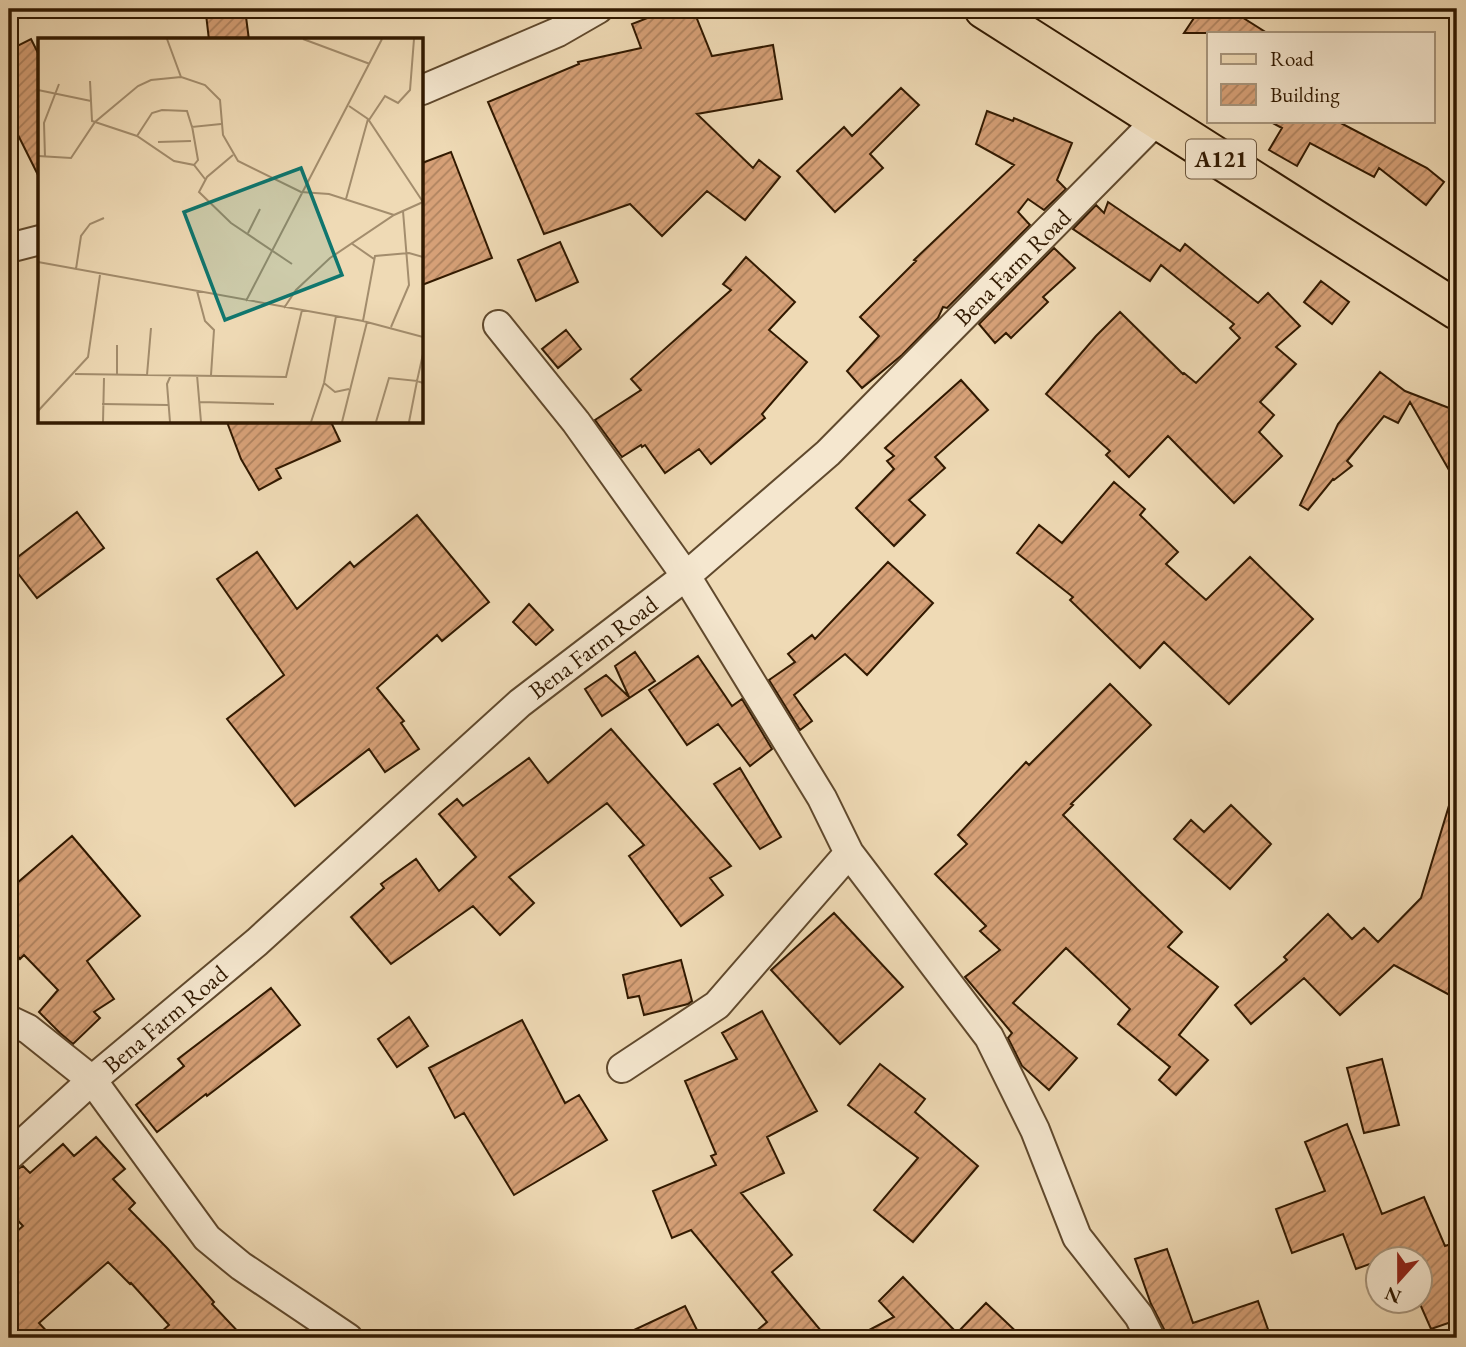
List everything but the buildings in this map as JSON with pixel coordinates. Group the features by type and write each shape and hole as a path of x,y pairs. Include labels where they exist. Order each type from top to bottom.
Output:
{"main road":[{"name":"A121","path":"984,9 1457,310"}],"street":[{"path":"424,89 558,32 598,9"},
{"name":"Bena Farm Road","path":"9,1156 92,1080 257,942 520,703 686,576 828,453 1158,119"},
{"path":"9,248 38,241"},
{"path":"498,325 576,422 686,576 822,798 849,853 989,1037 1035,1130 1077,1237 1139,1316 1150,1338"},
{"path":"622,1068 717,1005 849,853"},
{"path":"9,1020 28,1029 92,1080 206,1238 241,1266 348,1338"}]}
